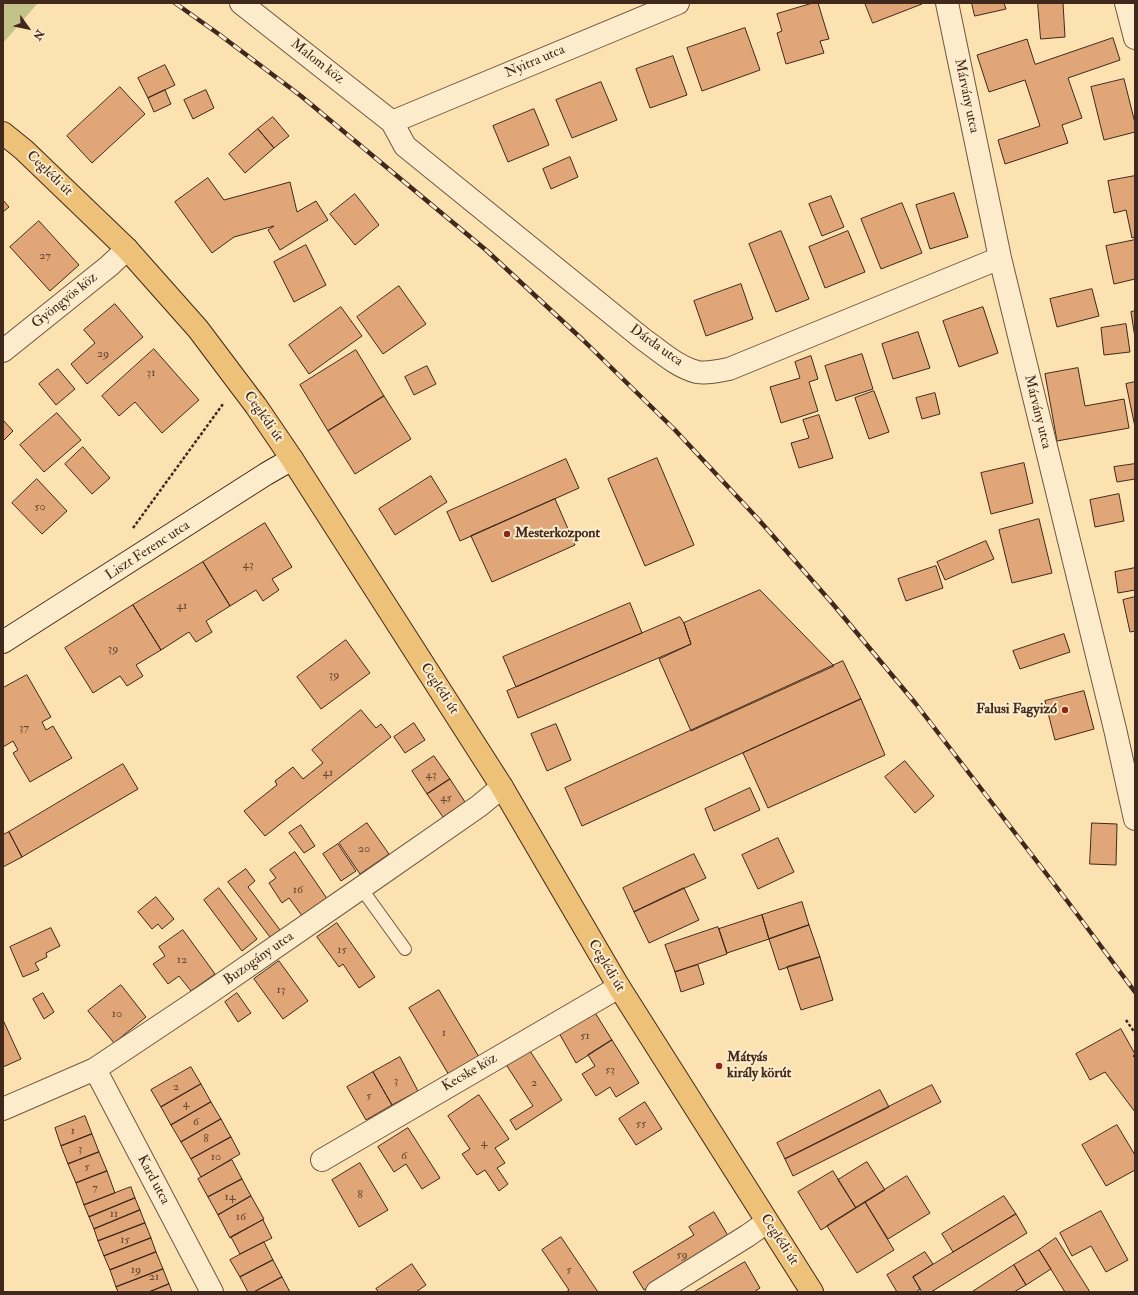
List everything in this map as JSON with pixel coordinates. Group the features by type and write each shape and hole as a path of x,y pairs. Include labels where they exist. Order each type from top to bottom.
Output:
{"main road":[{"name":"Ceglédi út","path":"3,134 24,150 127,250 198,329 256,406 292,459 502,787 619,987 812,1292"}],"street":[{"name":"Malom köz","path":"241,3 392,122"},
{"name":"Nyitra utca","path":"392,122 678,3"},
{"name":"Márvány utca","path":"947,3 1000,258 1115,729 1135,819"},
{"path":"1126,3 1134,32"},
{"name":"Dárda utca","path":"392,122 405,146 643,339 677,363 698,372 729,369 1000,258"},
{"name":"Gyöngyös köz","path":"3,351 127,250"},
{"name":"Liszt Ferenc utca","path":"3,642 292,459"},
{"name":"Buzogány utca","path":"3,1109 95,1069 206,995 361,888 479,806 502,787"},
{"name":"Kecske köz","path":"322,1160 619,987"},
{"name":"Kard utca","path":"95,1069 212,1292"},
{"path":"657,1292 748,1236 767,1222"}],"lane":[{"path":"361,888 405,949"}],"path":[{"path":"125,565 126,539 223,404"},
{"path":"1126,1020 1135,1033"}],"green space":[{"path":"3,3 38,3 3,43"}],"building":[{"path":"813,3 818,3 829,39 820,41 824,53 786,64 777,33 782,31 777,14"},
{"path":"865,3 921,3 922,4 873,23"},
{"path":"972,3 1004,3 1006,9 975,16"},
{"path":"1038,3 1063,3 1065,37 1041,39"},
{"path":"745,28 760,70 702,91 687,48"},
{"path":"1113,38 1120,60 1068,78 1082,118 1062,125 1068,143 1005,164 998,140 1040,126 1025,80 989,92 977,55 1027,39 1035,64"},
{"path":"673,56 687,95 650,108 636,69"},
{"path":"165,65 175,85 148,98 138,78"},
{"path":"1124,79 1135,123 1135,132 1104,140 1091,87"},
{"path":"601,82 617,120 572,138 556,100"},
{"path":"120,87 145,114 92,163 67,136"},
{"path":"165,90 171,104 154,112 148,98"},
{"path":"206,90 214,108 193,119 184,100"},
{"path":"534,109 549,145 508,162 493,126"},
{"path":"273,117 289,136 274,148 258,129"},
{"path":"258,129 274,148 245,173 229,154"},
{"path":"570,157 578,177 551,189 543,169"},
{"path":"1135,176 1135,237 1132,238 1126,210 1114,213 1108,181"},
{"path":"208,178 224,200 290,182 297,212 316,201 328,220 280,250 268,230 274,226 234,237 212,253 175,202"},
{"path":"954,193 968,237 930,249 916,205"},
{"path":"355,194 379,225 355,245 330,214"},
{"path":"831,196 844,227 822,236 809,204"},
{"path":"3,200 9,207 3,212"},
{"path":"902,203 922,253 881,269 861,219"},
{"path":"39,221 79,265 50,291 10,247"},
{"path":"781,231 809,299 776,312 749,244"},
{"path":"848,231 865,272 825,288 809,247"},
{"path":"1135,240 1135,279 1114,284 1106,246"},
{"path":"306,245 326,285 294,302 274,262"},
{"path":"741,284 753,319 706,336 694,301"},
{"path":"399,286 426,324 383,354 357,317"},
{"path":"1092,289 1099,316 1057,327 1050,299"},
{"path":"115,304 143,337 87,384 71,364 95,343 84,330"},
{"path":"341,307 362,336 309,374 289,345"},
{"path":"983,307 998,353 959,367 943,321"},
{"path":"1135,311 1135,338 1131,312"},
{"path":"1126,324 1130,352 1104,355 1101,328"},
{"path":"918,332 930,368 893,379 882,344"},
{"path":"154,349 199,400 162,433 135,402 119,416 102,396"},
{"path":"356,350 384,396 328,431 300,385"},
{"path":"862,354 873,389 836,401 825,366"},
{"path":"811,356 818,379 809,382 818,411 781,423 770,387 800,378 795,362"},
{"path":"427,366 436,384 414,395 405,377"},
{"path":"1078,368 1085,406 1124,399 1129,428 1057,441 1045,374"},
{"path":"58,369 75,389 56,405 39,384"},
{"path":"1135,382 1135,427 1126,384"},
{"path":"874,391 889,432 869,439 855,398"},
{"path":"935,393 940,414 922,419 916,398"},
{"path":"384,396 411,439 355,474 328,431"},
{"path":"57,413 81,440 44,472 20,445"},
{"path":"819,415 833,458 799,468 791,443 809,438 803,420"},
{"path":"3,420 13,431 3,441"},
{"path":"83,447 110,478 92,494 65,464"},
{"path":"657,458 694,545 645,566 608,479"},
{"path":"566,459 579,488 460,541 447,512"},
{"path":"1024,463 1033,503 991,514 981,473"},
{"path":"1135,464 1135,479 1117,482 1114,467"},
{"path":"431,476 447,502 395,535 379,509"},
{"path":"37,479 67,511 42,534 12,503"},
{"path":"1119,494 1124,521 1095,527 1090,500"},
{"path":"555,499 575,545 492,582 471,536"},
{"path":"1039,519 1052,573 1012,583 999,530"},
{"path":"265,523 292,567 272,579 279,590 263,601 256,590 230,606 203,562"},
{"path":"986,541 994,559 945,580 937,562"},
{"path":"203,562 230,606 206,621 212,632 196,642 189,632 161,650 133,605"},
{"path":"936,566 943,588 906,601 898,579"},
{"path":"1135,568 1135,590 1118,593 1115,572"},
{"path":"760,590 834,666 691,731 659,659 691,644 684,623"},
{"path":"1135,597 1135,631 1130,632 1123,600"},
{"path":"630,603 642,633 516,687 503,657"},
{"path":"133,605 161,650 136,665 143,676 127,686 120,676 93,693 65,648"},
{"path":"680,617 684,623 691,644 518,718 507,691"},
{"path":"1064,634 1070,652 1020,669 1013,651"},
{"path":"346,640 370,673 321,709 297,677"},
{"path":"843,661 861,699 582,826 565,788"},
{"path":"27,675 51,717 42,722 46,730 53,726 72,758 30,782 13,753 18,750 13,741 3,747 3,688"},
{"path":"1084,691 1094,729 1055,740 1045,701"},
{"path":"861,699 885,755 768,808 743,753"},
{"path":"361,710 376,728 381,724 391,737 265,836 244,811 277,785 275,781 293,767 303,779 323,763 312,750"},
{"path":"414,723 425,740 405,753 394,737"},
{"path":"556,724 571,760 547,771 531,734"},
{"path":"434,756 450,779 427,794 412,771"},
{"path":"905,761 934,796 915,813 885,777"},
{"path":"123,764 138,789 22,857 9,832"},
{"path":"450,779 465,802 443,817 427,794"},
{"path":"750,788 760,810 714,831 705,809"},
{"path":"367,823 389,854 360,874 339,843"},
{"path":"1092,823 1117,824 1116,865 1090,864"},
{"path":"301,825 315,846 304,853 289,833"},
{"path":"9,832 22,857 3,867 3,835"},
{"path":"778,838 794,872 758,889 742,855"},
{"path":"338,844 356,871 341,881 323,854"},
{"path":"295,852 328,900 303,917 289,898 282,903 269,883 276,878 270,870"},
{"path":"694,854 706,878 634,912 623,888"},
{"path":"246,869 255,881 248,887 280,930 270,937 228,882"},
{"path":"219,888 257,939 242,951 204,900"},
{"path":"684,888 699,920 649,943 634,912"},
{"path":"156,897 174,919 162,929 158,924 152,929 138,912"},
{"path":"802,902 809,925 769,939 762,915"},
{"path":"762,915 769,939 727,953 719,929"},
{"path":"337,923 375,977 359,988 343,964 339,967 317,937"},
{"path":"809,925 820,957 779,970 769,939"},
{"path":"718,927 727,954 675,972 665,945"},
{"path":"51,928 60,946 46,953 47,957 35,963 39,970 23,977 10,947"},
{"path":"183,930 215,974 191,991 179,976 168,984 153,964 165,956 159,947"},
{"path":"820,957 833,1000 801,1010 787,967"},
{"path":"279,961 308,1001 283,1019 254,979"},
{"path":"698,965 704,984 681,992 675,972"},
{"path":"121,985 146,1017 114,1043 88,1011"},
{"path":"439,990 479,1057 449,1075 409,1008"},
{"path":"43,993 54,1012 44,1019 33,999"},
{"path":"237,993 251,1013 238,1022 225,1002"},
{"path":"594,1011 612,1040 576,1063 559,1033"},
{"path":"3,1020 21,1059 3,1067"},
{"path":"1121,1029 1135,1054 1133,1056 1135,1058 1135,1112 1105,1072 1090,1080 1076,1054"},
{"path":"612,1040 639,1083 616,1097 610,1087 596,1096 582,1074 595,1066 588,1055"},
{"path":"530,1051 562,1100 516,1130 510,1120 533,1106 507,1066"},
{"path":"400,1057 418,1091 392,1105 373,1072"},
{"path":"191,1067 201,1084 161,1107 151,1090"},
{"path":"373,1072 392,1105 366,1120 347,1087"},
{"path":"201,1084 211,1102 171,1125 161,1107"},
{"path":"932,1085 941,1102 793,1176 785,1159"},
{"path":"880,1090 889,1107 785,1159 777,1143"},
{"path":"479,1095 509,1139 495,1148 505,1163 497,1168 508,1184 499,1191 485,1170 477,1175 462,1154 470,1149 448,1116"},
{"path":"211,1102 221,1119 181,1142 171,1125"},
{"path":"645,1102 662,1129 636,1145 619,1119"},
{"path":"85,1116 92,1134 61,1146 55,1128"},
{"path":"221,1119 231,1137 191,1159 181,1142"},
{"path":"1117,1125 1135,1155 1135,1170 1106,1186 1082,1145"},
{"path":"408,1128 440,1178 422,1189 406,1164 394,1172 378,1147"},
{"path":"92,1134 99,1152 68,1164 61,1146"},
{"path":"231,1137 240,1154 201,1177 191,1159"},
{"path":"99,1152 107,1171 76,1183 68,1164"},
{"path":"232,1160 242,1179 208,1197 198,1179"},
{"path":"867,1162 885,1190 856,1208 838,1180"},
{"path":"360,1163 388,1210 359,1227 332,1180"},
{"path":"107,1171 115,1193 84,1205 76,1183"},
{"path":"833,1171 856,1208 821,1230 798,1192"},
{"path":"907,1176 930,1213 888,1239 865,1202"},
{"path":"242,1179 251,1196 218,1215 208,1197"},
{"path":"131,1187 135,1198 89,1217 84,1205"},
{"path":"251,1196 264,1219 230,1238 218,1215"},
{"path":"1004,1196 1016,1214 953,1252 942,1234"},
{"path":"135,1198 140,1210 94,1229 89,1217"},
{"path":"865,1202 894,1250 857,1273 827,1226"},
{"path":"140,1210 145,1223 98,1241 94,1229"},
{"path":"1101,1211 1128,1260 1106,1272 1091,1246 1072,1256 1060,1233"},
{"path":"714,1212 730,1239 644,1290 633,1272 694,1235 689,1227"},
{"path":"1016,1214 1027,1233 931,1292 922,1292 913,1277"},
{"path":"263,1220 272,1238 240,1254 231,1237"},
{"path":"145,1223 151,1238 104,1256 98,1241"},
{"path":"561,1237 598,1292 566,1292 569,1290 542,1250"},
{"path":"151,1238 156,1252 110,1270 104,1256"},
{"path":"1056,1238 1090,1292 1065,1292 1039,1250"},
{"path":"264,1242 273,1260 240,1277 230,1260"},
{"path":"1039,1250 1051,1269 1026,1285 1014,1265"},
{"path":"156,1252 163,1269 116,1287 110,1270"},
{"path":"925,1252 933,1264 913,1277 920,1289 916,1292 897,1292 887,1275"},
{"path":"273,1260 282,1277 254,1292 248,1292 240,1277"},
{"path":"745,1262 760,1288 754,1292 694,1292"},
{"path":"412,1264 426,1285 416,1292 379,1292 376,1289"},
{"path":"1014,1265 1026,1285 1014,1292 972,1292"},
{"path":"163,1269 169,1284 149,1292 118,1292 116,1287"},
{"path":"282,1277 290,1292 254,1292"},
{"path":"169,1284 172,1292 149,1292"}],"railway":[{"path":"175,3 301,96 486,250 583,340 675,430 759,520 832,603 916,704 1135,992"}],"place":[{"name":"Mesterkozpont","path":"507,534"},
{"name":"Falusi Fagyizó","path":"1065,710"},
{"name":"Mátyás király körút","path":"719,1066"}]}
